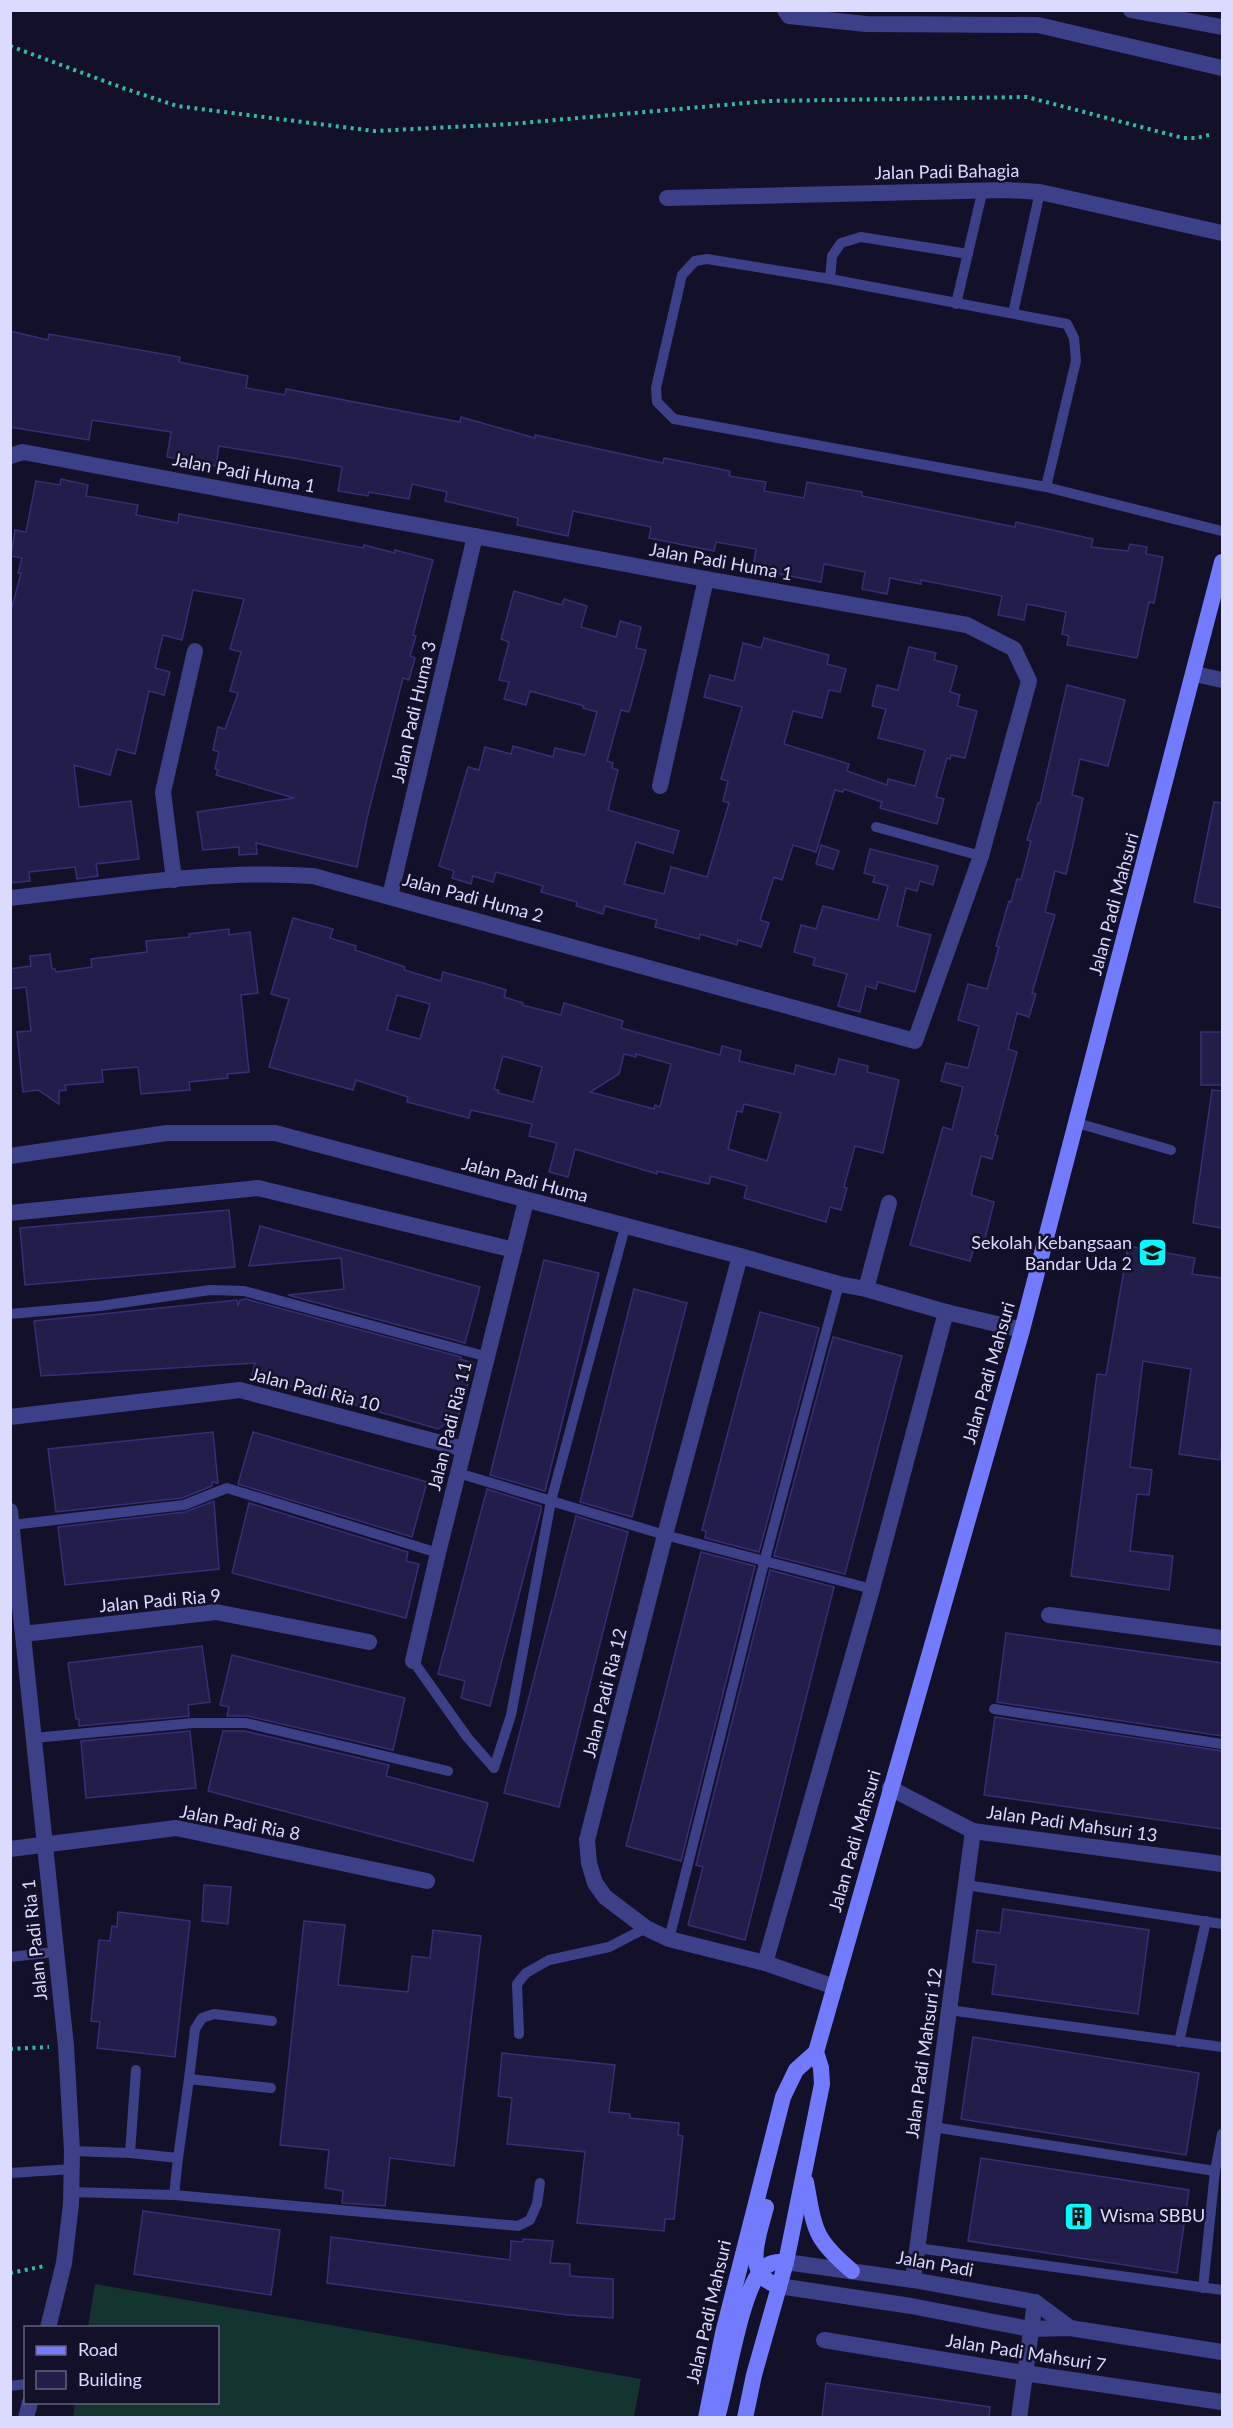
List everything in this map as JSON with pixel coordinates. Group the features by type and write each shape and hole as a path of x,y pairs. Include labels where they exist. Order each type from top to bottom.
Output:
{"main road":[{"name":"Jalan Padi Mahsuri","path":"745,2418 754,2375 786,2262 805,2172 822,2084 821,2068 816,2052 1022,1330 1195,674 1222,562"},
{"name":"Jalan Padi Mahsuri","path":"706,2418 741,2258 783,2097 802,2062 816,2052"},
{"path":"780,2286 769,2283 760,2272 756,2263 756,2248 793,2099 792,2079"},
{"path":"805,2172 813,2222 819,2238 829,2252 852,2271"},
{"path":"717,2418 749,2291 760,2272 768,2264 786,2262"}],"street":[{"path":"785,10 789,16 802,19 866,24 1038,25 1222,68"},
{"path":"1131,10 1222,27"},
{"name":"Jalan Padi Bahagia","path":"667,198 983,189 1040,192 1222,233"},
{"name":"Jalan Padi Huma 1","path":"10,456 23,452 706,579 967,625 1014,649 1029,681 981,856 915,1041"},
{"name":"Jalan Padi Huma 3","path":"390,896 475,536"},
{"path":"660,786 706,579"},
{"path":"174,880 163,792 195,651"},
{"path":"1195,674 1222,680"},
{"name":"Jalan Padi Huma 2","path":"10,898 174,880 272,873 313,876 915,1041"},
{"name":"Jalan Padi Huma","path":"10,1156 167,1133 275,1133 838,1284 866,1289 946,1312 1022,1330"},
{"path":"10,1213 258,1188 514,1250"},
{"name":"Jalan Padi Ria 11","path":"413,1661 526,1201"},
{"path":"866,1289 889,1203"},
{"name":"Jalan Padi Ria 12","path":"740,1256 665,1535 587,1840 589,1863 595,1883 610,1902 646,1928 669,1939 765,1963 835,1987"},
{"path":"765,1963 872,1589 946,1312"},
{"name":"Jalan Padi Ria 10","path":"10,1418 240,1390 464,1449"},
{"name":"Jalan Padi Ria 1","path":"11,1518 66,2046 73,2169 64,2263 48,2326"},
{"name":"Jalan Padi Ria 9","path":"23,1634 216,1612 369,1642"},
{"path":"1049,1615 1222,1638"},
{"name":"Jalan Padi Mahsuri 13","path":"890,1788 973,1831 1222,1864"},
{"name":"Jalan Padi Ria 8","path":"10,1849 176,1828 427,1881"},
{"name":"Jalan Padi Mahsuri 12","path":"913,2280 973,1831"},
{"name":"Jalan Padi","path":"786,2262 913,2280 1035,2302 1070,2328"},
{"name":"Jalan Padi","path":"780,2286 911,2306 1030,2329 1070,2328 1222,2352"},
{"path":"1019,2418 1035,2302"},
{"name":"Jalan Padi Mahsuri 7","path":"824,2340 1024,2373 1222,2402"}],"lane":[{"path":"957,304 983,189"},
{"path":"1013,313 1040,192"},
{"path":"830,279 832,256 841,243 861,237 968,254"},
{"path":"1046,487 1076,361 1074,338 1067,324 830,279 707,259 695,261 682,275 656,388 657,402 674,419 1046,487 1222,531"},
{"path":"876,827 981,856"},
{"path":"1077,1123 1171,1150"},
{"path":"413,1661 466,1737 494,1768 511,1714 551,1501 625,1227"},
{"path":"669,1939 765,1559 838,1284"},
{"path":"10,1314 100,1306 210,1290 244,1290 488,1357"},
{"path":"458,1473 665,1535 765,1559 872,1589"},
{"path":"11,1518 184,1505 227,1488 438,1553"},
{"path":"994,1709 1222,1744"},
{"path":"34,1738 194,1723 246,1723 448,1771"},
{"path":"966,1885 1222,1923"},
{"path":"1179,2042 1206,1921"},
{"path":"519,2034 518,1984 526,1973 549,1960 609,1947 646,1928"},
{"path":"10,1957 55,1952"},
{"path":"949,2010 1222,2047"},
{"path":"174,2195 195,2029 202,2018 214,2014 272,2021"},
{"path":"130,2153 136,2070"},
{"path":"189,2079 271,2088"},
{"path":"933,2127 1215,2172"},
{"path":"1203,2288 1215,2172 1222,2134"},
{"path":"72,2151 130,2153 178,2158"},
{"path":"10,2173 73,2169"},
{"path":"71,2192 174,2195 518,2226 530,2220 537,2204 540,2183"},
{"path":"917,2248 1222,2290"}],"path":[{"path":"10,46 123,88 177,105 374,131 511,124 768,101 1027,97 1183,138 1209,135"},
{"path":"10,2049 66,2046"},
{"path":"10,2273 64,2263"}],"green space":[{"path":"95,2284 641,2379 634,2417 73,2417 75,2404 219,2404 219,2326 88,2326"}],"building":[{"path":"10,331 48,340 49,334 180,357 179,362 248,376 246,388 285,395 286,389 460,422 461,417 535,438 535,435 663,463 664,458 730,471 729,476 766,482 764,491 804,498 807,482 862,492 862,496 1015,527 1016,522 1093,539 1091,547 1128,551 1130,544 1147,547 1146,554 1163,557 1154,603 1149,602 1137,658 1067,645 1069,636 1062,634 1066,612 1027,604 1024,620 998,615 1002,596 921,580 921,584 890,578 887,594 862,589 865,572 824,564 821,582 753,569 756,549 716,542 714,551 649,538 651,527 573,511 568,536 517,525 518,518 445,501 447,492 412,484 409,499 369,492 368,496 338,491 342,467 219,446 216,466 167,457 171,432 92,420 89,440 10,427"},
{"path":"61,479 88,485 86,496 138,505 136,515 178,523 179,514 363,548 364,545 395,553 395,550 433,560 413,635 416,636 410,656 415,658 409,680 403,678 368,814 357,867 256,843 257,854 239,855 239,847 203,850 197,812 294,798 216,775 219,752 213,750 218,727 225,729 238,693 230,691 241,652 230,649 244,599 193,590 182,640 163,635 155,668 170,672 164,695 149,691 135,754 117,749 110,775 74,765 79,807 131,801 139,859 96,864 98,876 77,879 75,867 29,872 30,881 10,883 10,615 21,573 18,573 22,558 11,556 15,530 26,532 36,481 60,485"},
{"path":"514,591 562,605 564,599 587,606 581,627 616,637 620,621 641,627 636,648 646,650 629,712 621,710 607,761 613,763 612,768 618,770 608,810 679,831 673,853 636,842 624,884 664,894 671,867 707,877 729,803 723,801 728,781 721,779 742,707 704,697 710,675 734,681 743,643 761,648 764,638 829,655 827,664 846,669 840,692 829,690 822,718 793,711 784,744 849,764 847,771 887,785 888,779 915,786 925,750 878,738 886,709 872,706 877,685 898,690 909,647 936,653 934,660 957,666 950,692 960,695 957,706 977,711 965,758 951,755 950,759 947,758 936,797 944,799 937,824 880,808 882,802 844,789 843,792 835,790 816,852 793,845 782,880 774,877 760,920 769,923 761,947 738,940 737,945 700,934 699,939 655,927 657,920 605,906 603,914 576,906 577,902 541,892 543,886 496,872 493,882 473,876 471,884 452,878 454,871 439,866 468,767 479,770 485,747 511,754 513,746 553,757 555,748 585,755 597,712 583,708 584,706 530,691 526,705 504,699 509,682 499,680 509,642 501,639"},
{"path":"1067,685 1125,700 1108,766 1080,759 1072,795 1083,798 1066,874 1055,871 1045,912 1055,915 1032,993 1036,994 1029,1017 1017,1013 1008,1049 1017,1052 995,1135 998,1136 992,1159 981,1156 971,1195 994,1202 983,1247 975,1245 970,1261 910,1245 943,1127 952,1130 963,1087 941,1081 946,1063 968,1068 979,1026 958,1020 968,984 987,989 1009,901 1011,902 1017,879 1021,880 1031,841 1027,840 1038,803 1040,803"},
{"path":"1214,802 1222,803 1222,908 1194,902"},
{"path":"821,845 839,851 833,869 816,864"},
{"path":"870,849 938,866 933,885 920,881 917,891 906,888 897,926 931,935 915,992 878,982 876,989 866,986 860,1012 838,1006 847,974 813,965 815,958 794,952 801,925 816,929 823,906 878,920 888,886 873,882 875,876 864,873"},
{"path":"293,918 333,929 330,938 356,946 355,950 405,967 404,970 441,981 443,972 483,983 506,990 504,997 523,1003 522,1005 561,1015 564,1003 623,1021 621,1028 720,1055 722,1046 741,1051 739,1061 794,1074 796,1065 835,1075 839,1059 868,1066 867,1072 899,1080 883,1153 855,1146 844,1187 847,1188 841,1210 830,1207 826,1222 744,1198 747,1186 711,1176 709,1184 657,1171 657,1174 575,1149 568,1177 549,1172 557,1143 529,1136 532,1124 471,1110 469,1118 407,1102 408,1097 356,1080 353,1090 269,1067 289,999 271,994","holes":["397,995 430,1004 420,1039 387,1030","624,1054 636,1057 636,1054 671,1064 660,1107 655,1105 654,1109 590,1092 619,1074","503,1056 542,1067 533,1102 498,1093 499,1091 494,1089","744,1104 781,1113 767,1161 728,1149 737,1111 742,1112"]},
{"path":"229,929 229,935 250,932 258,993 241,995 249,1072 227,1074 228,1078 189,1082 190,1090 141,1094 138,1067 102,1070 103,1082 65,1085 66,1090 59,1091 59,1104 38,1090 23,1092 17,1032 31,1031 26,987 10,989 10,969 31,966 30,956 50,954 52,969 56,972 92,967 91,959 147,952 146,941 190,937 189,934"},
{"path":"1201,1032 1222,1032 1222,1085 1201,1085"},
{"path":"1212,1090 1222,1091 1222,1228 1193,1223"},
{"path":"229,1210 235,1267 25,1285 20,1228"},
{"path":"260,1226 480,1287 465,1343 288,1295 344,1289 341,1258 249,1266"},
{"path":"1128,1246 1195,1258 1192,1274 1222,1278 1222,1444 1220,1460 1179,1454 1191,1369 1143,1361 1130,1467 1152,1470 1149,1495 1137,1494 1130,1551 1173,1556 1169,1590 1071,1576 1097,1374 1106,1375"},
{"path":"544,1260 599,1273 545,1491 490,1475"},
{"path":"634,1289 687,1303 632,1517 580,1502"},
{"path":"246,1299 461,1357 460,1359 474,1363 459,1415 438,1429 252,1375 255,1363 41,1376 34,1321 237,1300 238,1306 240,1300"},
{"path":"760,1312 819,1328 759,1552 705,1538 706,1531 702,1530"},
{"path":"833,1337 902,1356 845,1574 774,1556"},
{"path":"213,1432 218,1483 212,1482 212,1486 182,1498 56,1512 48,1449"},
{"path":"253,1432 427,1482 412,1537 238,1484"},
{"path":"487,1489 541,1506 490,1706 461,1698 465,1681 438,1674"},
{"path":"214,1501 219,1569 65,1585 58,1527 185,1512"},
{"path":"249,1503 408,1552 406,1561 419,1564 406,1618 232,1573"},
{"path":"576,1516 628,1532 559,1807 504,1793"},
{"path":"701,1552 755,1566 681,1861 626,1846"},
{"path":"770,1570 834,1587 745,1940 688,1925 703,1867 696,1865"},
{"path":"1006,1633 1222,1663 1222,1736 997,1702"},
{"path":"202,1646 210,1702 188,1705 189,1716 79,1726 68,1663"},
{"path":"232,1655 405,1698 393,1750 248,1716 227,1716 229,1707 220,1705"},
{"path":"995,1717 1222,1751 1222,1829 984,1795"},
{"path":"190,1731 196,1788 86,1798 81,1741"},
{"path":"223,1731 245,1731 389,1765 386,1776 488,1803 473,1861 208,1791"},
{"path":"204,1885 231,1887 228,1924 202,1921"},
{"path":"1003,1909 1149,1930 1138,2014 992,1994 996,1965 973,1962 977,1930 1000,1933"},
{"path":"118,1912 190,1921 175,2057 97,2048 100,2022 91,2021 99,1940 110,1941 112,1926 117,1927"},
{"path":"304,1921 345,1925 338,1985 408,1992 412,1956 430,1958 433,1930 481,1936 454,2166 390,2158 385,2206 342,2203 343,2191 325,2188 329,2150 280,2145"},
{"path":"973,2037 1199,2073 1186,2155 961,2119"},
{"path":"502,2053 615,2065 609,2112 630,2114 630,2118 679,2123 678,2135 683,2136 674,2219 665,2219 664,2231 577,2223 585,2152 507,2144 512,2098 498,2096"},
{"name":"Wisma SBBU","path":"981,2158 1189,2190 1177,2273 968,2241"},
{"path":"143,2211 280,2230 271,2295 134,2274"},
{"path":"331,2237 510,2260 511,2241 523,2242 523,2239 553,2241 550,2263 570,2264 570,2276 613,2279 613,2318 568,2315 327,2283"},
{"path":"826,2383 990,2407 989,2418 822,2418"}],"place":[{"name":"Sekolah Kebangsaan Bandar Uda 2","path":"1153,1253"},
{"name":"Wisma SBBU","path":"1079,2216"}]}
